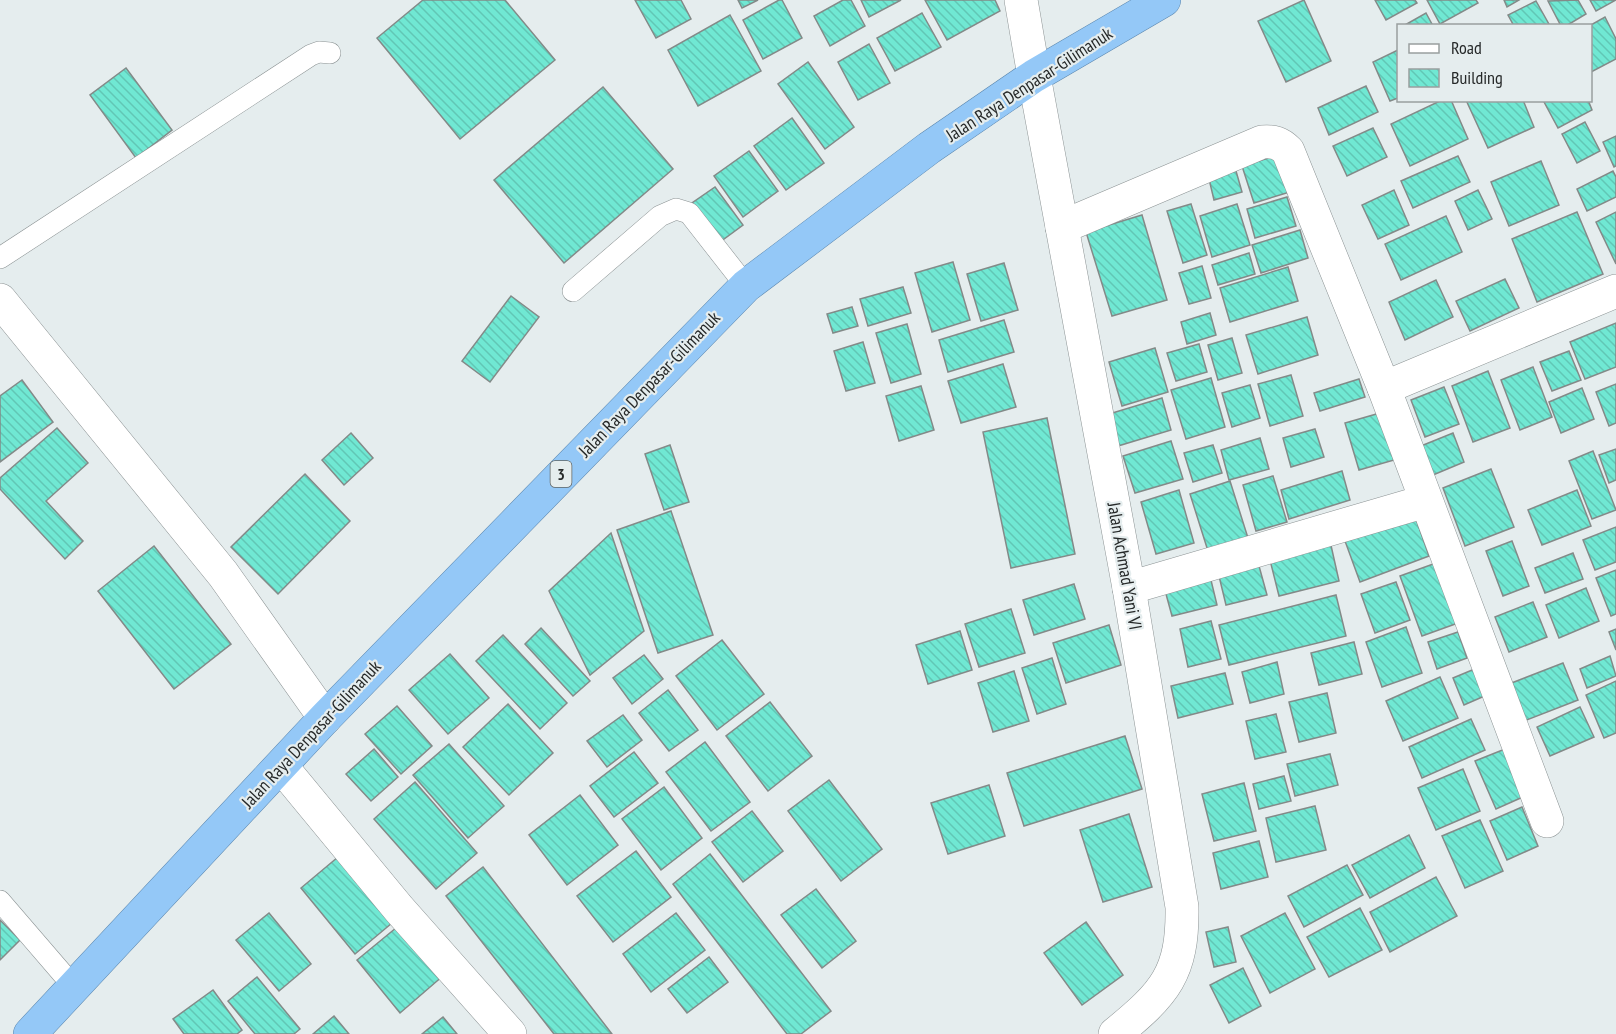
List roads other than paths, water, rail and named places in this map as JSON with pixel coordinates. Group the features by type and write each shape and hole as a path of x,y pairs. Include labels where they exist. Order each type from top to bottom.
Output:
{"highway":[{"name":"Jalan Raya Denpasar-Gilimanuk","path":"30,1034 325,718 746,286 920,155 1034,76 1164,0"}],"street":[{"name":"Jalan Achmad Yani VI","path":"1021,0 1130,588 1182,907 1183,937 1177,962 1151,1005 1115,1034"},
{"path":"1062,227 1262,142 1280,143 1288,151 1383,388 1547,821"},
{"path":"1383,388 1616,291"},
{"path":"0,300 223,574 325,718"},
{"path":"1130,588 1426,501"},
{"path":"280,766 399,909 510,1034"}],"lane":[{"path":"0,258 311,55 319,52 330,53"},
{"path":"573,291 660,216 676,209 689,213 746,286"},
{"path":"0,901 74,987"}]}
